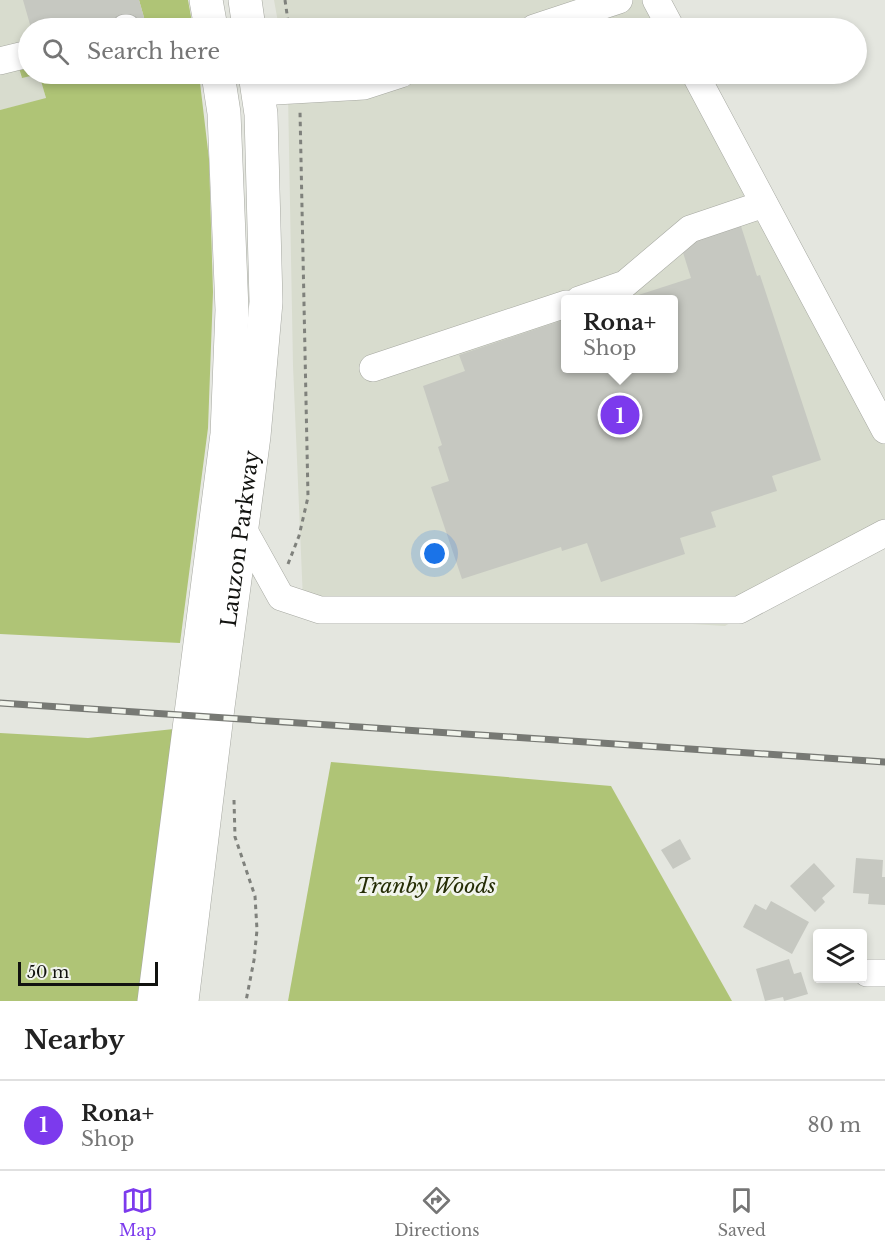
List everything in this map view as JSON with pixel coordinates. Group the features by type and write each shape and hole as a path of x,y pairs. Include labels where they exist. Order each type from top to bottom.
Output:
{"main road":[{"path":"206,0 209,18"},
{"path":"245,0 248,18"},
{"name":"Lauzon Parkway","path":"154,1001 227,434 232,310 224,113 220,84"},
{"name":"Lauzon Parkway","path":"182,1001 254,436 266,302 261,114 257,84"}],"lane":[{"path":"564,18 619,0"},
{"path":"656,0 666,18"},
{"path":"0,61 18,56"},
{"path":"263,84 297,90 370,84"},
{"path":"700,84 885,430"},
{"path":"593,295 625,284 690,229 764,204"},
{"path":"373,368 561,306"},
{"path":"242,527 281,597 320,610 739,610 885,533"}],"path":[{"path":"285,0 288,18"},
{"path":"275,584 287,567 299,536 308,497 300,131 297,90"},
{"path":"234,793 236,837 255,896 257,930 246,1001"}],"shaded area":[{"path":"0,0 139,0 144,18 18,18 18,84 42,84 46,99 0,110"},
{"path":"274,0 662,0 672,18 277,18"},
{"path":"286,84 707,84 885,412 885,531 725,626 303,600 293,366"}],"green space":[{"path":"139,0 188,0 191,18 144,18"},
{"path":"42,84 200,84 209,159 213,292 208,428 180,643 0,634 0,110 46,98"},
{"path":"174,729 141,1001 0,1001 0,733 88,738"},
{"name":"Tranby Woods","path":"331,762 611,786 732,1001 288,1001"}],"building":[{"path":"23,0 139,0 144,18 124,18 123,16 115,18 28,18"},
{"path":"740,223 757,276 760,275 821,460 772,476 777,491 711,512 716,527 680,538 685,554 601,582 587,543 562,551 561,547 462,579 431,487 449,481 438,447 442,445 423,386 465,371 459,355 561,321 561,373 678,373 678,295 638,295 691,278 680,243"},
{"path":"680,839 691,859 673,869 661,850"},
{"path":"856,858 883,860 885,905 868,904 869,894 853,893"},
{"path":"814,863 835,886 822,898 825,902 815,912 790,886"},
{"path":"771,901 809,922 792,954 743,927 755,904 766,910"},
{"path":"789,959 794,974 801,972 808,994 784,1001 783,997 765,1001 756,969"}],"railway":[{"path":"0,703 885,762"}],"place":[{"name":"Rona+","path":"620,415"}]}
